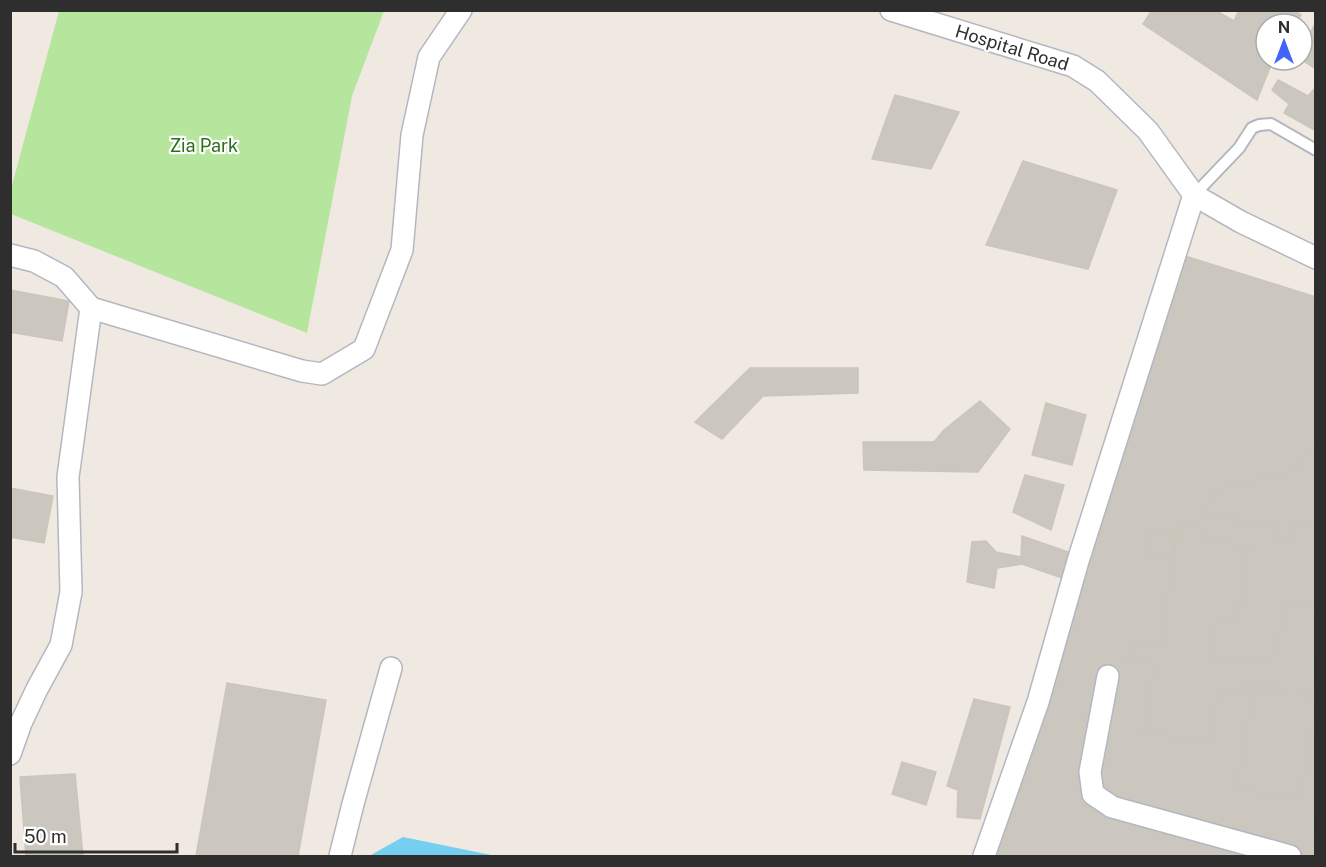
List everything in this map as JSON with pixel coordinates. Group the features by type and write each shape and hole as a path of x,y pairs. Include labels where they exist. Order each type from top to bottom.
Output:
{"street":[{"path":"10,255 34,261 64,277 91,308 302,371 322,374 364,349 402,250 412,135 429,57 461,10"},
{"name":"Hospital Road","path":"891,10 1073,66 1097,81 1148,131 1194,195 1240,222 1316,258"},
{"path":"984,856 1038,702 1078,561 1194,195"},
{"path":"10,754 29,706 61,645 71,592 68,477 91,308"},
{"path":"340,856 391,668"},
{"path":"1108,676 1090,772 1093,794 1112,807 1297,851"}],"lane":[{"path":"1194,195 1239,148 1252,128 1259,125 1270,124 1316,150"}],"path":[{"path":"1294,654 1313,658 1316,688"},
{"path":"1301,679 1315,680"},
{"path":"1316,751 1316,790"},
{"path":"1297,851 1316,815"}],"green space":[{"name":"Zia Park","path":"59,11 384,11 352,96 307,333 11,214 11,189"}],"water":[{"path":"403,837 496,856 369,856"}],"building":[{"path":"1152,10 1215,10 1234,21 1239,10 1294,10 1297,12 1254,12 1254,72 1268,72 1257,100 1143,24"},
{"path":"1316,22 1316,69 1314,68 1314,26"},
{"path":"1278,80 1308,96 1316,87 1316,131 1284,113 1289,104 1272,90"},
{"path":"895,95 959,112 931,169 872,159"},
{"path":"1023,161 1117,190 1088,269 986,245"},
{"path":"1185,256 1316,297 1316,856 997,856 1021,772"},
{"path":"10,290 69,301 62,341 10,332"},
{"path":"750,368 858,368 858,393 763,396 722,439 695,422"},
{"path":"980,401 1010,429 978,472 864,470 863,442 934,442 944,430"},
{"path":"1046,403 1086,415 1072,465 1032,455"},
{"path":"1316,441 1316,524 1314,520 1294,522 1296,540 1275,540 1277,524 1206,517 1210,492 1296,470"},
{"path":"1025,475 1064,485 1051,530 1013,512"},
{"path":"10,488 53,496 44,543 10,537"},
{"path":"1179,524 1202,528 1201,539 1249,546 1237,622 1216,619 1209,658 1236,662 1275,656 1285,604 1316,609 1316,689 1295,687 1316,706 1300,800 1236,789 1253,691 1280,695 1281,687 1246,681 1240,694 1218,691 1210,742 1143,732 1154,664 1127,660 1130,642 1160,647"},
{"path":"1151,533 1177,534 1172,555 1149,555"},
{"path":"1022,536 1071,553 1062,578 1022,564 997,568 994,588 967,582 972,542 986,541 996,552 1021,557"},
{"path":"227,683 326,700 298,856 196,856"},
{"path":"974,699 1010,707 980,819 957,817 958,790 947,786"},
{"path":"902,762 936,772 926,805 892,794"},
{"path":"75,774 83,856 26,856 20,777"}]}
